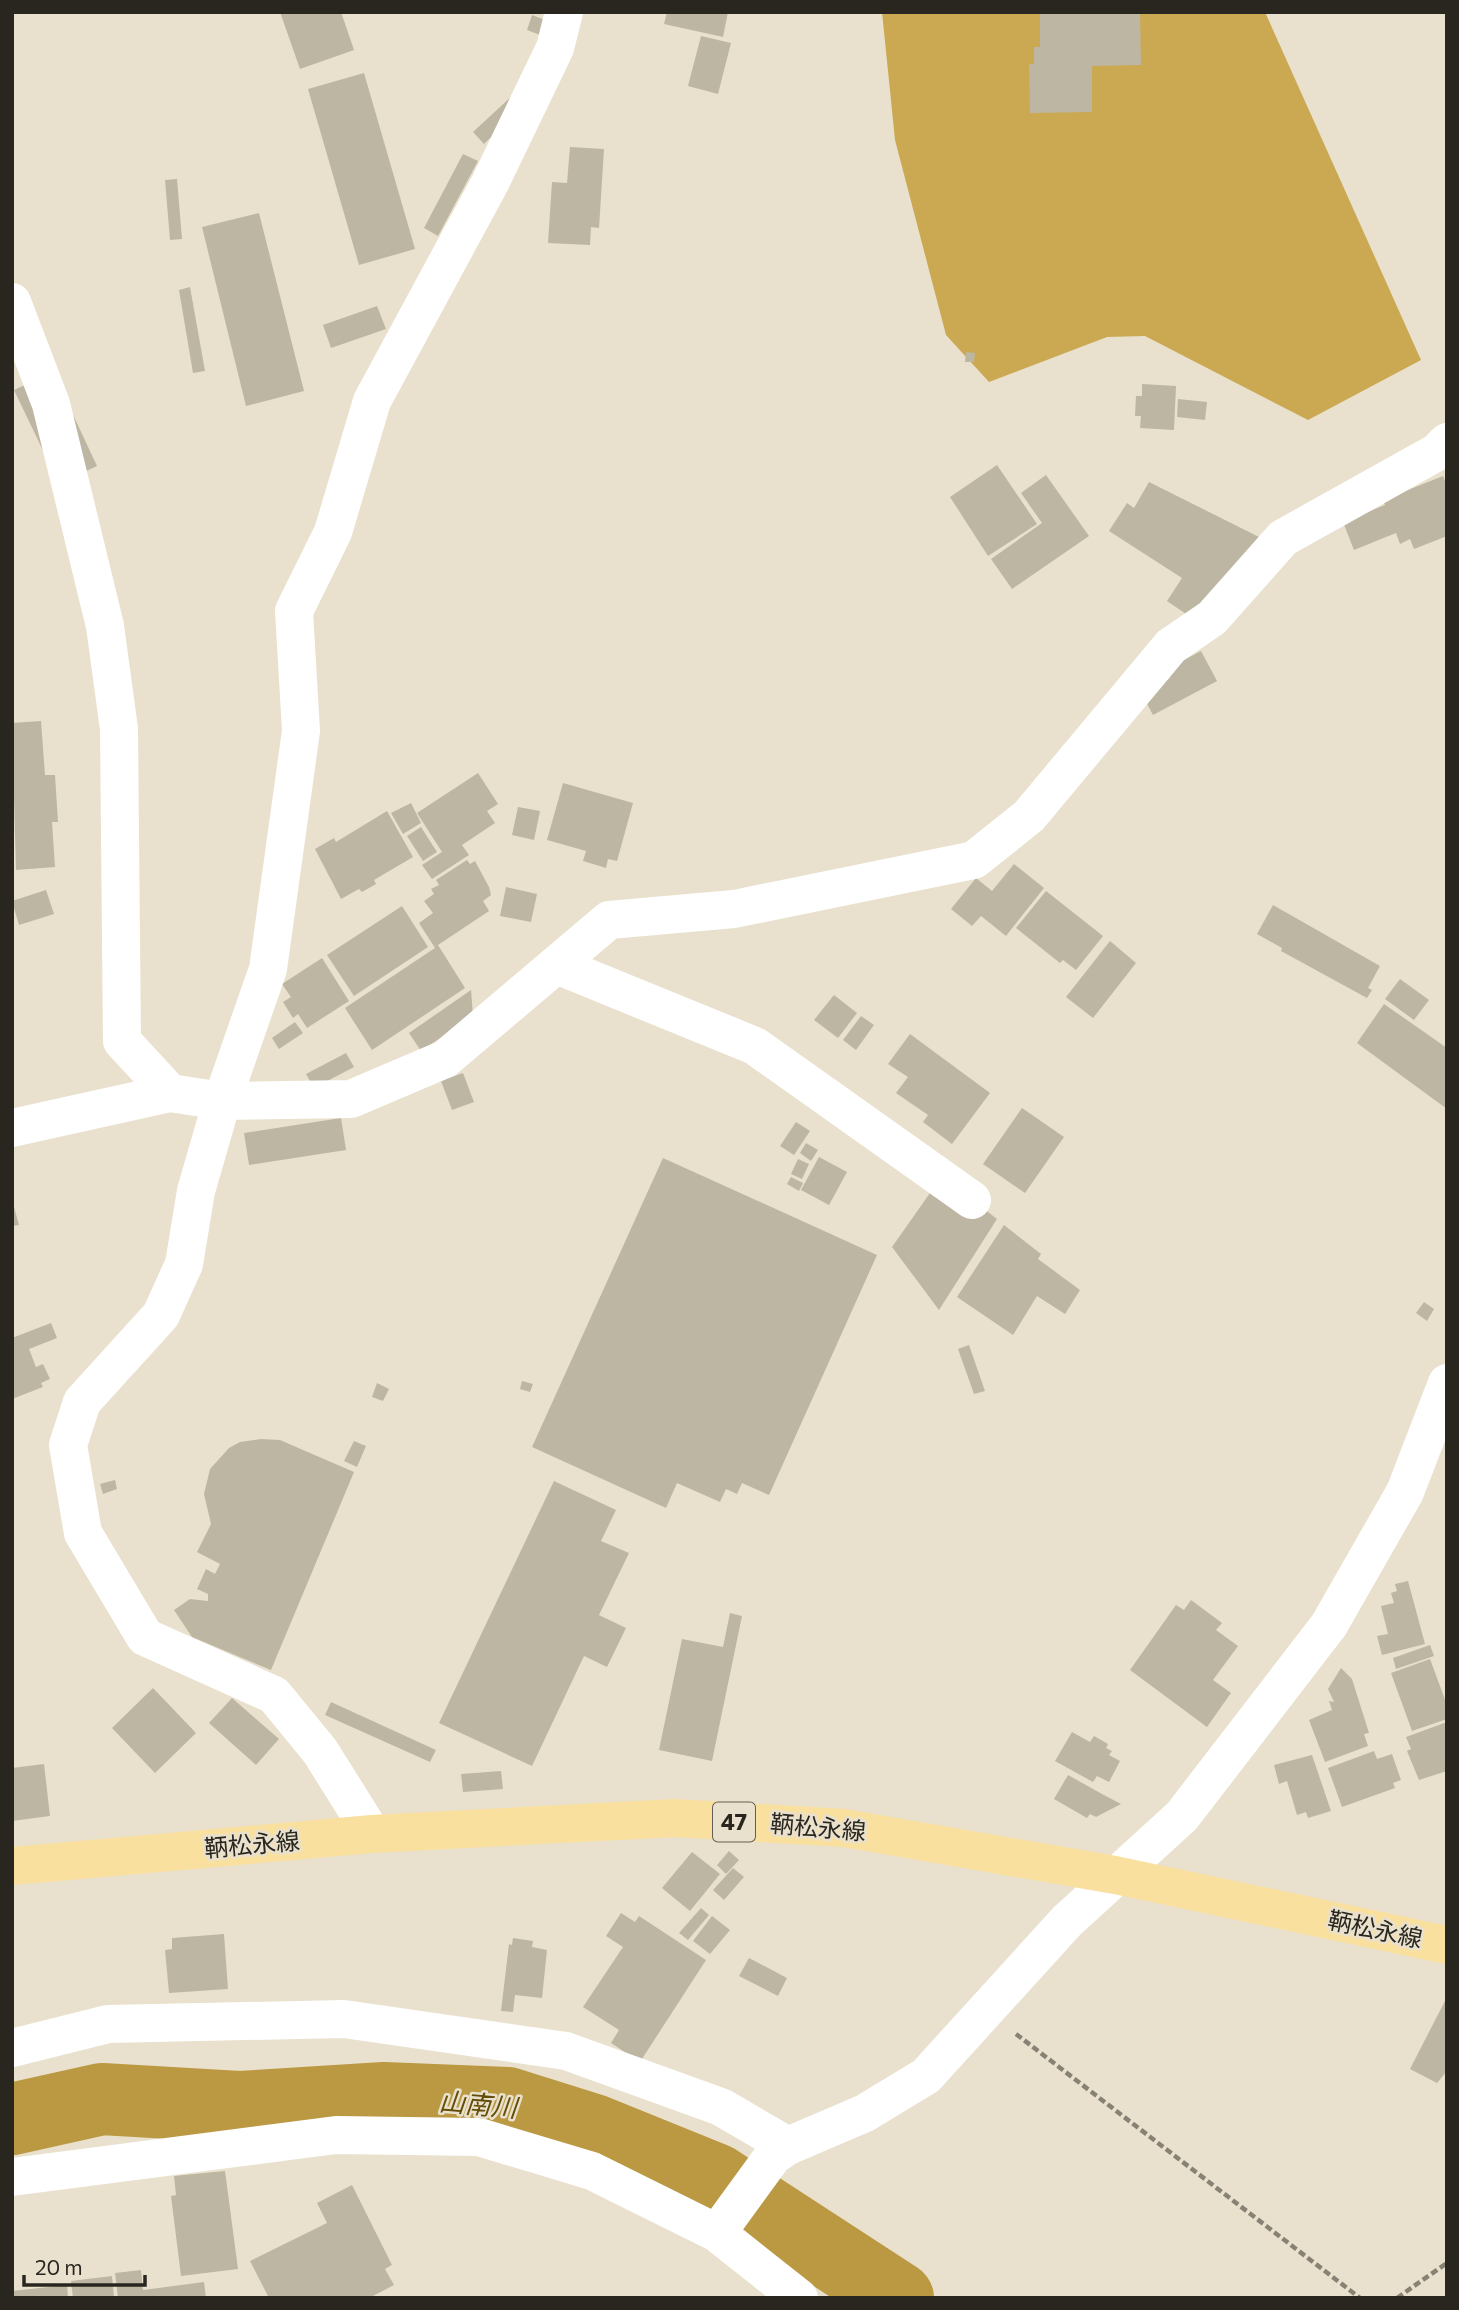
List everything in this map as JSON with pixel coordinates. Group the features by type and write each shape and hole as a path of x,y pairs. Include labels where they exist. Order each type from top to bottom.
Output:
{"main road":[{"name":"鞆松永線","path":"12,1866 372,1834 688,1819 844,1828 1115,1875 1447,1945"}],"street":[{"path":"372,1834 320,1751 274,1695 145,1637 83,1533 68,1445 82,1402 162,1315 184,1264 196,1191 222,1101 268,969 301,731 294,611 333,532 372,401 490,183 555,48 564,12"},
{"path":"12,302 51,404 105,626 119,729 122,1041 170,1093"},
{"path":"12,1128 170,1093 222,1101 351,1099 445,1059 559,966 609,920 734,909 974,860 1029,816 1171,646 1212,618 1283,538 1437,452 1447,442"},
{"path":"559,966 755,1046 972,1200"},
{"path":"723,2227 781,2151 865,2113 926,2076 1067,1921 1182,1816 1329,1625 1405,1492 1447,1383"},
{"path":"12,2048 108,2024 344,2019 566,2051 721,2107 781,2151"},
{"path":"12,2177 336,2135 479,2137 592,2171 723,2227 799,2298"}],"path":[{"path":"986,2011 1360,2298"},
{"path":"1397,2298 1447,2263"}],"shaded area":[{"path":"882,12 1265,12 1421,360 1308,420 1145,336 1107,337 989,382 946,335 895,140"}],"building":[{"path":"280,12 341,12 354,50 300,69"},
{"path":"667,12 728,12 723,37 664,24"},
{"path":"1040,12 1140,12 1141,65 1092,66 1092,112 1030,113 1029,64 1034,64 1034,47 1040,47"},
{"path":"532,15 553,23 548,38 527,30"},
{"path":"701,36 731,43 718,94 688,86"},
{"path":"364,73 415,249 359,265 308,89"},
{"path":"514,94 524,105 484,144 473,132"},
{"path":"570,147 604,149 599,228 591,227 590,245 548,243 552,182 567,183"},
{"path":"463,154 478,161 438,236 424,228"},
{"path":"177,179 182,239 170,240 165,180"},
{"path":"259,213 304,391 246,406 202,227"},
{"path":"190,287 205,371 193,373 179,290"},
{"path":"377,306 386,329 331,348 323,325"},
{"path":"966,352 975,353 974,362 965,362"},
{"path":"53,372 97,466 59,484 14,390"},
{"path":"1142,384 1176,386 1174,430 1140,428 1141,416 1135,416 1136,396 1142,396"},
{"path":"1178,399 1207,402 1205,420 1177,417"},
{"path":"997,465 1037,524 988,556 950,497"},
{"path":"1046,475 1089,536 1012,589 991,559 1042,523 1021,493"},
{"path":"1443,476 1447,486 1447,536 1414,549 1410,539 1400,544 1396,533 1354,550 1343,522 1385,505 1383,500"},
{"path":"1149,482 1259,537 1192,618 1167,601 1182,578 1109,531 1127,503 1134,508"},
{"path":"1201,651 1217,681 1153,715 1142,694 1170,678 1165,670"},
{"path":"41,721 45,775 55,775 58,822 52,822 55,867 16,870 12,723"},
{"path":"478,773 498,804 487,811 495,823 462,845 469,855 432,879 422,865 442,852 417,813"},
{"path":"563,783 633,803 617,861 608,859 606,868 583,861 586,851 547,840"},
{"path":"411,803 421,823 403,834 391,813"},
{"path":"518,807 540,811 534,840 512,835"},
{"path":"387,811 413,857 374,880 376,884 362,892 359,889 341,899 315,849 334,838 336,842"},
{"path":"421,827 437,852 423,861 407,836"},
{"path":"467,860 470,864 475,861 489,887 491,895 483,901 489,911 438,945 465,988 372,1050 345,1008 435,948 419,923 433,913 424,901 434,894 431,889 439,885 436,880"},
{"path":"1014,864 1044,888 1006,936 981,916 972,926 951,909 976,878 992,891"},
{"path":"506,887 537,894 531,922 500,916"},
{"path":"46,890 54,914 19,925 12,901"},
{"path":"1046,891 1103,936 1076,970 1063,960 1060,963 1016,928"},
{"path":"1273,905 1380,966 1368,988 1372,990 1367,998 1281,951 1282,948 1257,934"},
{"path":"402,906 428,947 354,996 327,955"},
{"path":"1110,941 1136,963 1093,1018 1066,997"},
{"path":"322,958 349,1001 307,1028 298,1014 293,1018 283,1002 291,997 282,984"},
{"path":"1400,979 1429,1000 1414,1020 1385,999"},
{"path":"471,990 473,1016 421,1051 409,1033"},
{"path":"834,995 857,1013 838,1038 814,1020"},
{"path":"1384,1004 1447,1048 1447,1109 1357,1043"},
{"path":"861,1016 874,1025 856,1050 843,1040"},
{"path":"295,1022 303,1033 279,1049 272,1038"},
{"path":"910,1034 990,1093 952,1144 923,1122 928,1115 896,1093 908,1077 888,1064"},
{"path":"346,1053 354,1067 314,1088 306,1074"},
{"path":"463,1073 474,1102 452,1110 441,1081"},
{"path":"1022,1108 1064,1137 1025,1193 983,1164"},
{"path":"341,1118 346,1150 249,1165 244,1133"},
{"path":"796,1122 810,1131 794,1155 780,1146"},
{"path":"806,1143 818,1150 811,1161 800,1153"},
{"path":"819,1157 847,1172 829,1205 801,1190"},
{"path":"663,1158 877,1255 769,1495 742,1483 737,1494 726,1489 720,1502 677,1483 666,1508 532,1447"},
{"path":"798,1159 809,1164 802,1179 791,1174"},
{"path":"942,1176 997,1219 939,1310 892,1247"},
{"path":"791,1177 803,1183 799,1191 787,1184"},
{"path":"12,1200 19,1225 12,1226"},
{"path":"1004,1225 1041,1254 1038,1259 1080,1290 1065,1314 1037,1296 1013,1335 957,1297"},
{"path":"1424,1302 1434,1309 1427,1321 1416,1313"},
{"path":"51,1323 57,1338 29,1349 36,1367 43,1364 50,1379 41,1383 43,1387 12,1399 12,1338"},
{"path":"969,1345 985,1391 974,1394 958,1349"},
{"path":"522,1381 533,1384 530,1392 520,1389"},
{"path":"377,1383 389,1389 383,1401 372,1397"},
{"path":"280,1440 354,1472 271,1670 192,1637 174,1610 190,1599 208,1601 208,1594 197,1589 206,1569 215,1574 220,1564 197,1552 211,1524 204,1494 210,1469 229,1448 240,1442"},
{"path":"354,1441 366,1446 357,1467 344,1461"},
{"path":"115,1480 117,1489 103,1494 100,1484"},
{"path":"554,1481 616,1510 601,1541 629,1553 599,1615 626,1628 607,1667 584,1656 532,1766 439,1723"},
{"path":"1408,1581 1425,1644 1382,1655 1377,1636 1388,1634 1381,1606 1394,1603 1391,1593 1397,1591 1395,1584"},
{"path":"1191,1600 1222,1623 1216,1630 1238,1646 1213,1680 1231,1693 1207,1727 1130,1670 1176,1605 1184,1610"},
{"path":"730,1613 742,1616 712,1761 659,1750 682,1639 723,1647"},
{"path":"1430,1645 1434,1656 1396,1669 1393,1658"},
{"path":"1430,1659 1447,1705 1447,1719 1412,1731 1391,1673"},
{"path":"1341,1668 1352,1679 1369,1733 1364,1734 1368,1746 1325,1762 1309,1720 1332,1710 1329,1701 1334,1702 1328,1689"},
{"path":"153,1688 196,1733 155,1773 112,1728"},
{"path":"232,1698 279,1739 256,1765 209,1723"},
{"path":"331,1702 436,1750 430,1762 325,1715"},
{"path":"1447,1722 1447,1771 1419,1780 1407,1751 1411,1749 1406,1737"},
{"path":"1072,1732 1090,1742 1094,1736 1108,1744 1106,1748 1112,1751 1109,1755 1120,1761 1109,1782 1097,1776 1093,1782 1055,1761"},
{"path":"1374,1751 1377,1759 1392,1754 1401,1780 1393,1783 1395,1788 1342,1807 1328,1768"},
{"path":"1312,1755 1331,1811 1308,1818 1306,1812 1297,1815 1287,1781 1279,1784 1274,1765"},
{"path":"44,1764 50,1816 12,1821 12,1768"},
{"path":"501,1771 503,1789 463,1792 461,1774"},
{"path":"1068,1775 1121,1804 1096,1817 1090,1814 1087,1818 1054,1799"},
{"path":"729,1851 739,1860 726,1874 717,1865"},
{"path":"692,1852 720,1874 690,1911 662,1888"},
{"path":"733,1868 744,1877 724,1900 713,1890"},
{"path":"701,1908 709,1915 688,1940 679,1933"},
{"path":"621,1913 635,1922 639,1916 706,1960 640,2062 611,2043 619,2030 583,2007 623,1947 606,1936"},
{"path":"712,1916 730,1930 710,1954 693,1941"},
{"path":"224,1934 228,1989 169,1993 165,1950 172,1949 172,1938"},
{"path":"513,1938 533,1941 532,1947 547,1950 542,1998 515,1995 513,2012 501,2011 509,1944 512,1945"},
{"path":"749,1958 787,1978 778,1996 739,1976"},
{"path":"1447,1997 1447,2071 1437,2083 1410,2069"},
{"path":"225,2171 238,2269 181,2276 171,2196 176,2195 174,2176"},
{"path":"352,2185 392,2265 385,2269 394,2285 369,2298 269,2298 250,2261 327,2223 317,2203"},
{"path":"141,2270 143,2290 204,2282 206,2298 118,2298 115,2273"},
{"path":"112,2276 114,2298 73,2298 71,2281"},
{"path":"67,2285 68,2298 12,2298 12,2291"}],"waterway":[{"name":"山南川","path":"12,2119 102,2099 239,2107 384,2098 508,2103 594,2130 715,2179 898,2298"}]}
